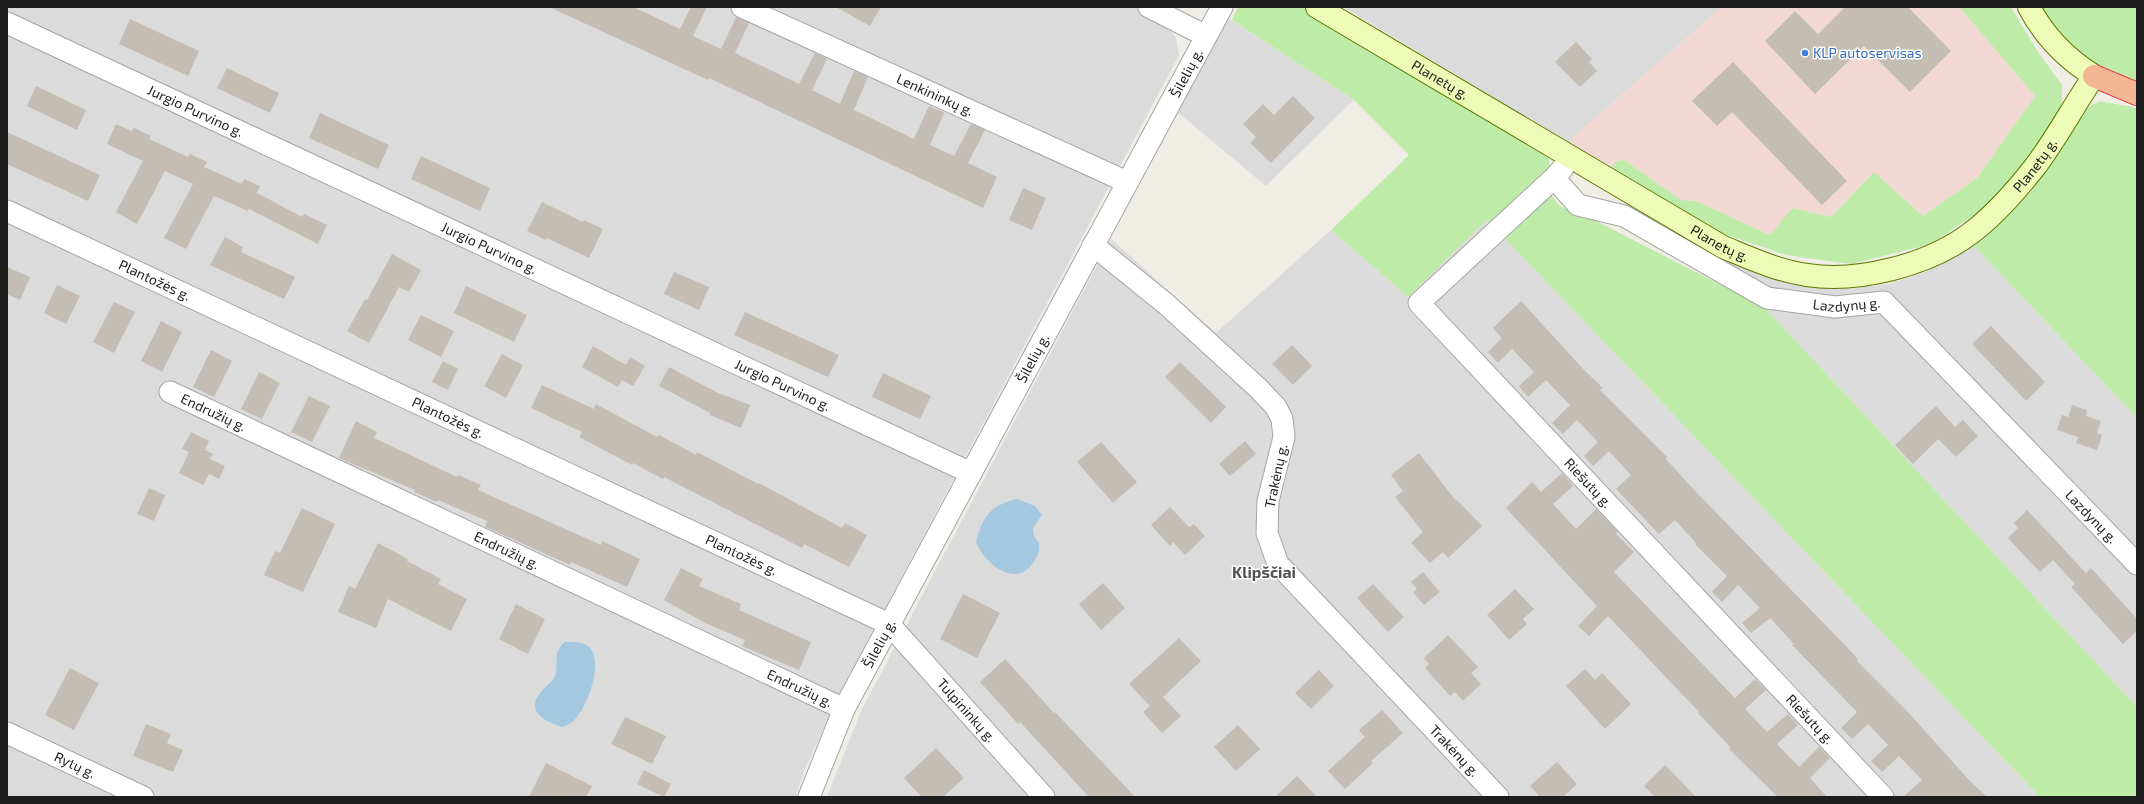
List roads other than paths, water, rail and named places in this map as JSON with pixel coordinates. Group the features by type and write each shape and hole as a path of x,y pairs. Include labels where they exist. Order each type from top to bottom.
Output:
{"highway":[{"path":"2094,76 2137,94"}],"main road":[{"name":"Planetų g.","path":"1317,7 1723,247 1753,259 1806,275 1853,276 1893,268 1931,256 1970,234 2012,195 2036,166 2094,76"},
{"path":"2028,7 2038,23 2064,54 2094,76"}],"street":[{"name":"Lenkininkų g.","path":"742,7 1127,182"},
{"path":"1149,7 1206,36"},
{"name":"Šilelių g.","path":"809,797 844,710 1222,7"},
{"name":"Jurgio Purvino g.","path":"7,22 971,473"},
{"path":"1554,178 1571,158"},
{"name":"Lazdynų g.","path":"1554,178 1578,205 1624,216 1767,298 1835,307 1884,302 2137,564"},
{"name":"Riešutų g.","path":"1554,178 1419,303 1883,797"},
{"name":"Plantožės g.","path":"7,211 889,624"},
{"name":"Trakėnų g.","path":"1093,245 1166,304 1276,407 1282,419 1284,437 1268,501 1267,533 1278,564 1498,797"},
{"name":"Endružių g.","path":"170,392 844,710"},
{"name":"Tulpininkų g.","path":"889,624 1044,797"},
{"name":"Rytų g.","path":"7,734 143,797"}],"water":[{"path":"1017,499 1035,506 1042,515 1033,528 1034,536 1039,543 1036,558 1031,566 1024,572 1016,574 1007,573 992,564 985,557 976,542 981,526 989,513 1000,505"},
{"path":"565,642 578,642 587,645 593,654 595,664 592,687 588,699 577,717 568,725 562,727 544,719 539,715 535,705 536,699 555,676 557,653"}],"place":[{"name":"KLP autoservisas","path":"1805,53"}],"district":[{"name":"Klipščiai","path":"1264,572"}]}
